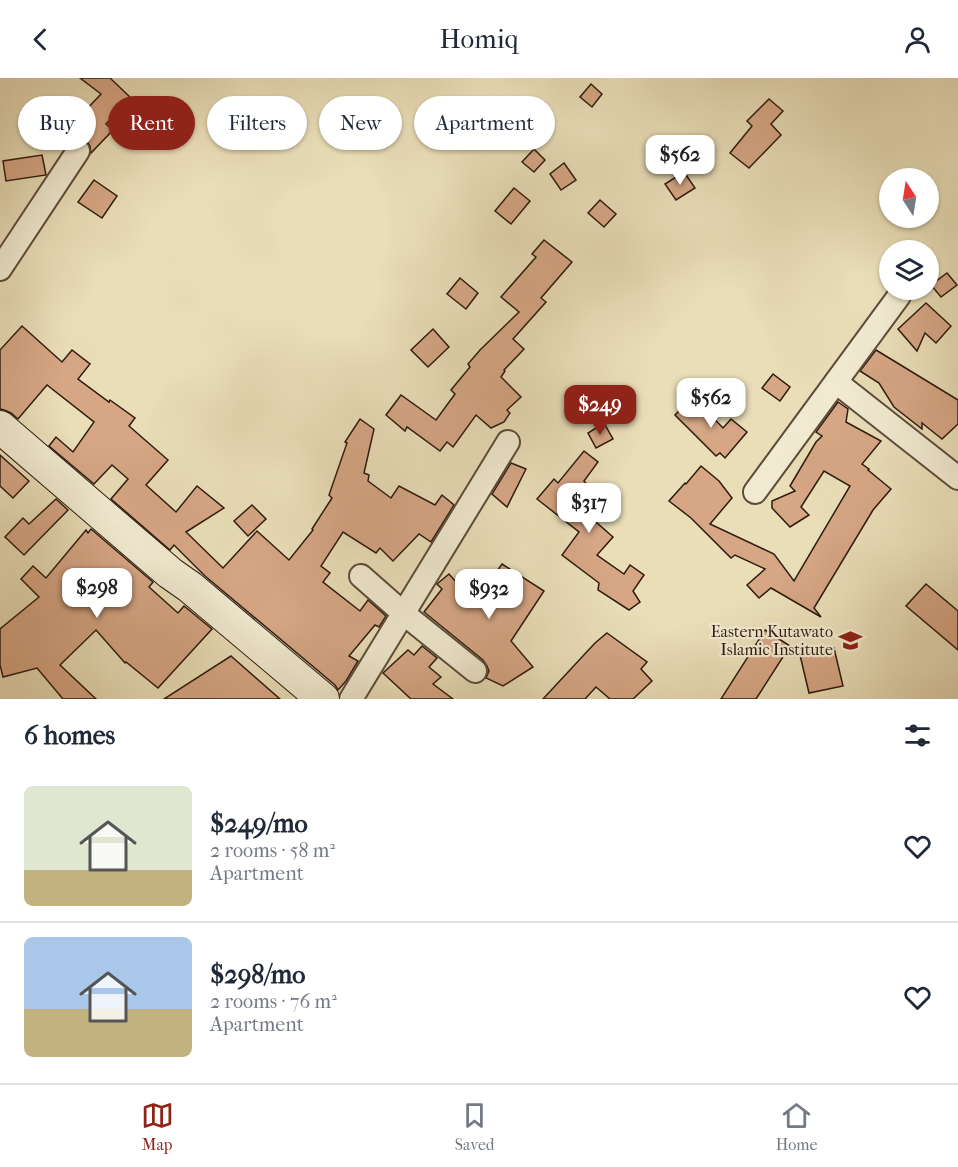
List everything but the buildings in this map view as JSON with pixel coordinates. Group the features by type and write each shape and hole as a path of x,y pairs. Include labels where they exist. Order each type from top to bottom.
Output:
{"street":[{"path":"0,269 78,151"},
{"path":"755,492 896,300"},
{"path":"836,382 958,478"},
{"path":"0,427 170,573 190,587 322,699"},
{"path":"351,699 508,442"},
{"path":"361,576 475,671"}],"place":[{"name":"Eastern Kutawato Islamic Institute","path":"851,640"}]}
